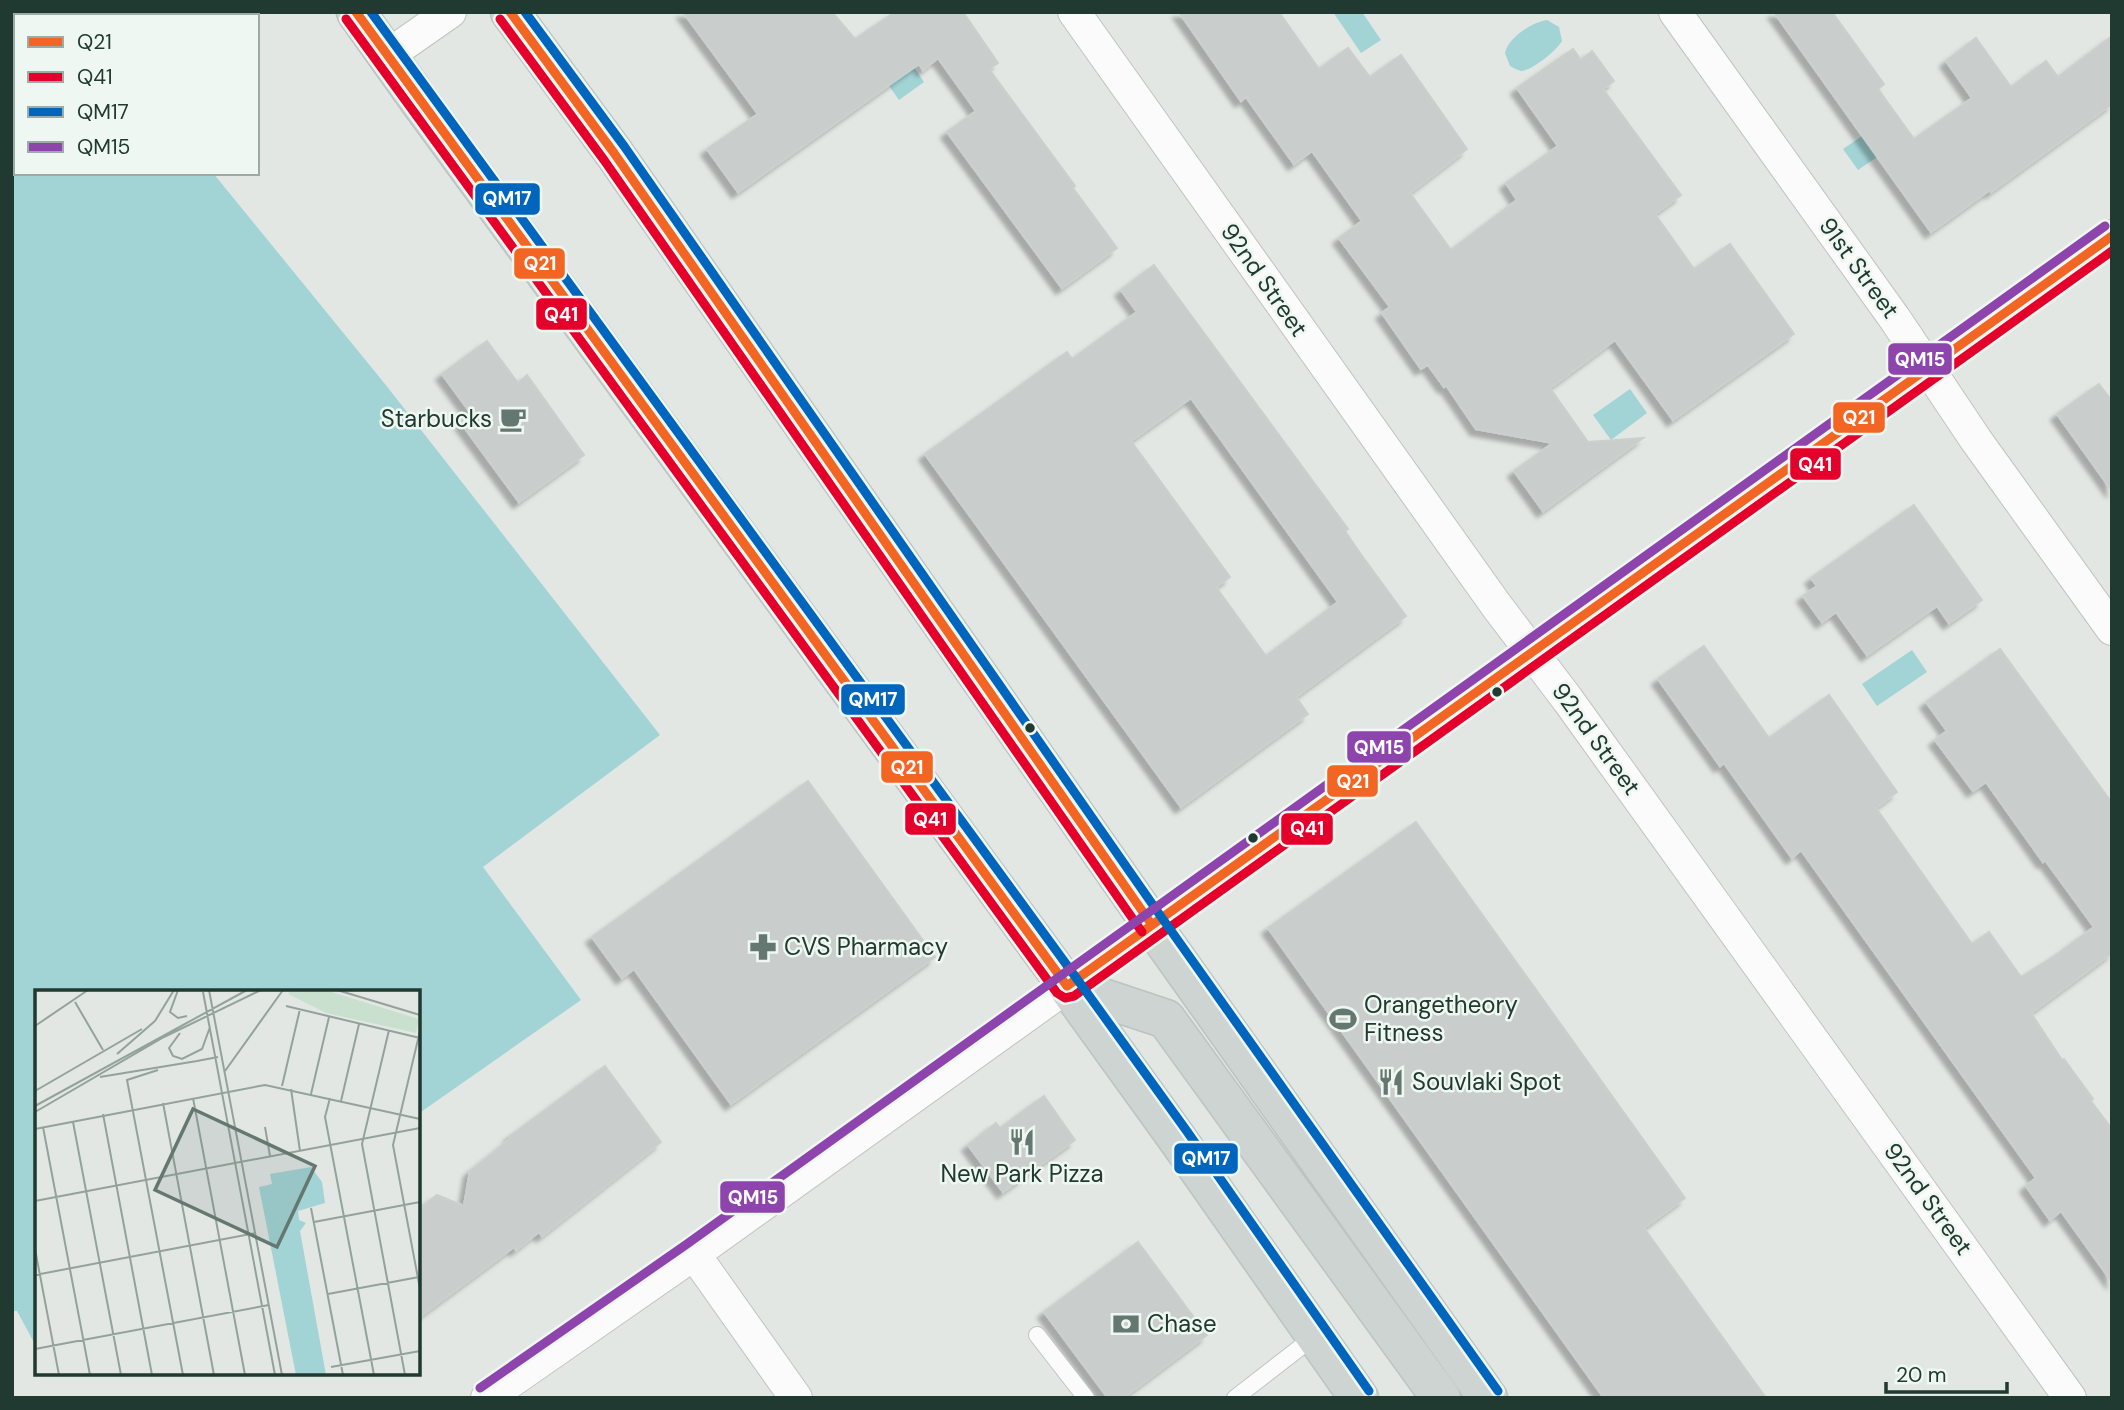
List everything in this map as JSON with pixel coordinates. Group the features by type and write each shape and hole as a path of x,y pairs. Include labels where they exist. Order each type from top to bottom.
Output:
{"main road":[{"path":"356,12 1067,986 1359,1398"},
{"path":"510,12 638,187 1152,925 1488,1398"},
{"path":"1067,986 1166,1019 1441,1398"}],"street":[{"path":"387,57 450,12"},
{"name":"92nd Street","path":"1074,12 1488,594 2070,1398"},
{"name":"91st Street","path":"1675,12 2112,629"},
{"path":"487,1398 694,1254 2112,236"},
{"path":"694,1254 796,1398"}],"lane":[{"path":"1037,1335 1086,1398"},
{"path":"1234,1398 1315,1336"}],"water":[{"path":"12,12 116,12 14,14 14,175 215,175 385,384 660,735 483,867 581,1000 420,1113 420,990 35,990 35,1344 17,1311 12,1311"},
{"path":"1333,12 1362,12 1381,40 1361,53"},
{"path":"1547,20 1559,27 1562,41 1559,45 1531,68 1521,71 1510,66 1505,53 1511,42 1528,27"},
{"path":"889,31 924,82 899,100 863,49"},
{"path":"1887,119 1902,140 1858,170 1843,149"},
{"path":"1630,389 1647,413 1611,440 1593,415"},
{"path":"1912,650 1927,672 1877,706 1862,684"}],"building":[{"path":"683,12 832,12 855,39 895,12 963,12 998,63 989,69 1117,248 1062,288 947,132 976,111 938,58 923,70 919,64 738,192 707,149 758,114"},
{"path":"1179,12 1279,12 1319,69 1348,48 1370,77 1401,55 1467,149 1410,193 1451,250 1517,200 1506,183 1558,146 1517,88 1573,49 1581,60 1592,51 1614,81 1603,89 1681,195 1655,214 1694,269 1730,244 1794,334 1673,420 1615,340 1550,388 1588,442 1643,438 1543,511 1514,471 1553,443 1476,429 1446,385 1444,387 1428,365 1421,369 1382,313 1390,307 1339,238 1362,221 1312,151 1294,164 1246,97 1241,101"},
{"path":"1774,12 1832,12 1884,84 1878,89 1914,139 1972,98 1946,61 1976,38 2011,87 2046,61 2058,77 2112,36 2112,104 1931,232"},
{"path":"1154,265 1348,529 1345,531 1406,616 1296,697 1308,714 1181,807 925,454 1067,352 1072,359 1137,312 1121,290","holes":["1191,398 1338,602 1266,656 1216,587 1230,577 1131,441"]},
{"name":"Starbucks","path":"487,341 518,383 527,375 584,455 519,502 461,423 472,415 442,374"},
{"path":"2099,384 2112,401 2112,491 2057,414"},
{"path":"1914,505 1982,600 1949,623 1937,606 1867,655 1836,612 1822,622 1803,596 1817,586 1811,578"},
{"path":"1704,646 1769,738 1829,695 1897,792 1876,808 1972,944 1989,932 2021,977 2094,927 1986,782 1973,791 1935,740 1947,731 1926,702 2000,649 2112,803 2112,953 2031,1013 2112,1129 2112,1282 2061,1211 2050,1220 2026,1186 2036,1178 1801,850 1792,858 1724,763 1720,766 1658,679"},
{"name":"CVS Pharmacy","path":"808,781 935,957 731,1104 634,969 622,978 592,937"},
{"path":"1416,822 1685,1198 1644,1228 1766,1398 1604,1398 1268,928"},
{"path":"605,1066 661,1142 542,1236 539,1232 516,1250 514,1247 420,1317 420,1208 437,1195 464,1206 470,1171 511,1138 510,1136"},
{"name":"New Park Pizza","path":"1044,1096 1075,1140 1003,1192 968,1145 996,1123 1000,1128"},
{"name":"Chase","path":"1138,1242 1207,1335 1123,1398 1108,1398 1044,1312"}],"transit line":[{"name":"Q21","path":"356,12 1067,986 2112,236"},
{"name":"QM17","path":"371,12 1077,979 1369,1391"},
{"name":"Q21","path":"510,12 614,153 1152,925"},
{"name":"QM17","path":"525,12 624,146 1162,918 1498,1391"},
{"name":"Q41","path":"346,19 1057,993 1065,998 1074,996 2112,251"},
{"name":"Q41","path":"500,19 604,160 1142,932"},
{"name":"QM15","path":"480,1388 687,1244 2105,226"}],"place":[{"name":"Starbucks","path":"513,419"},
{"name":"CVS Pharmacy","path":"763,947"},
{"name":"Orangetheory Fitness","path":"1343,1019"},
{"name":"Souvlaki Spot","path":"1391,1082"},
{"name":"New Park Pizza","path":"1022,1142"},
{"name":"Chase","path":"1126,1324"}]}
